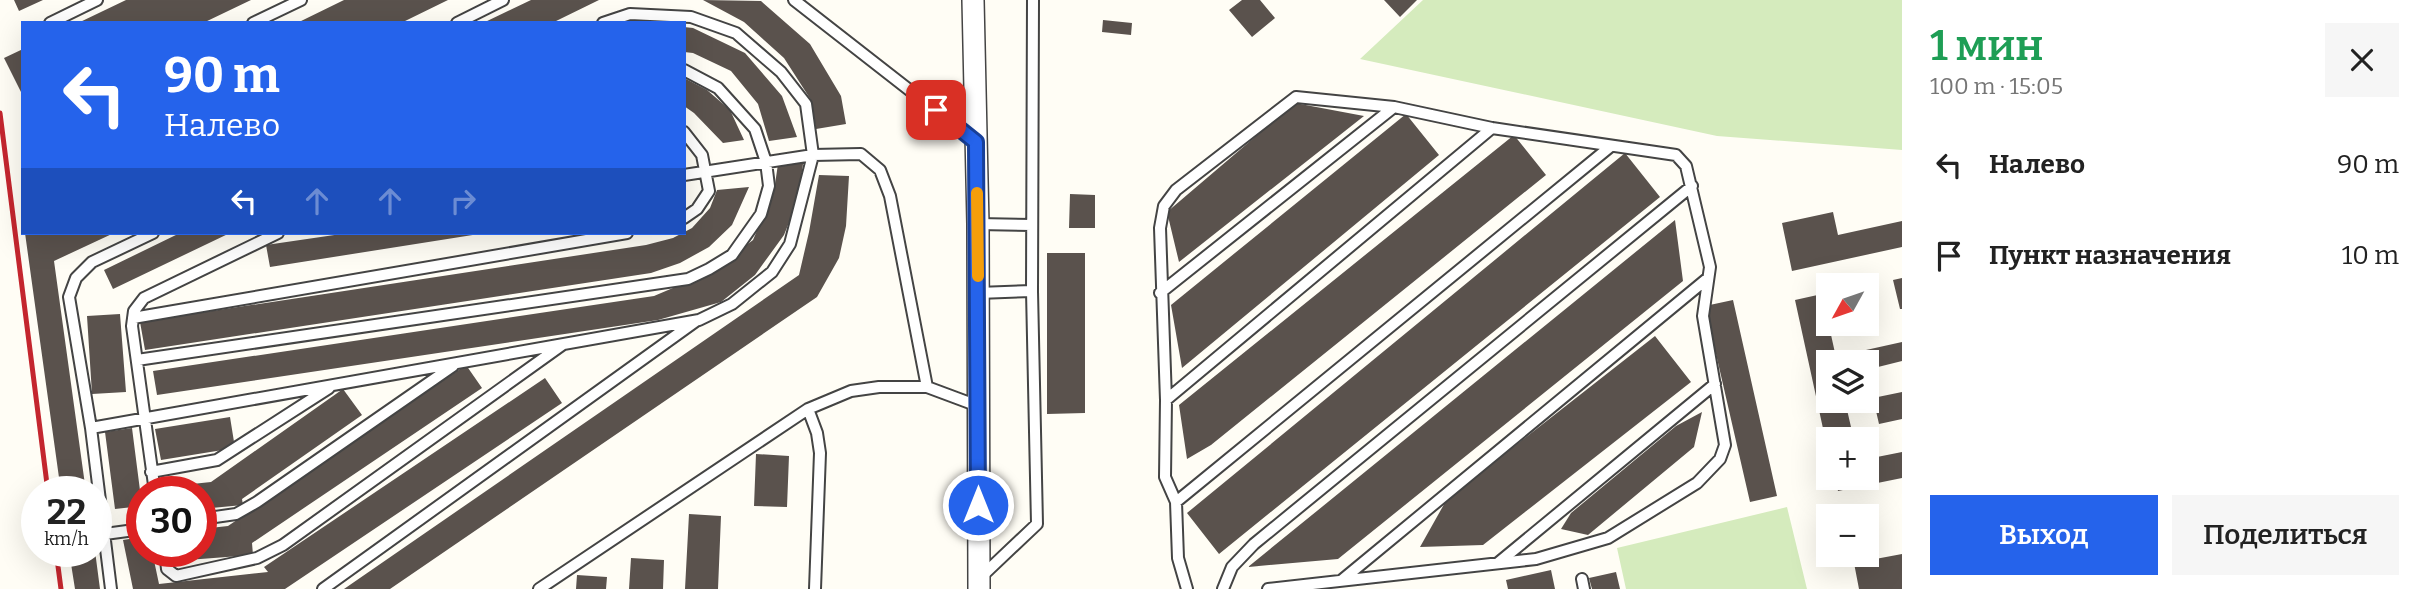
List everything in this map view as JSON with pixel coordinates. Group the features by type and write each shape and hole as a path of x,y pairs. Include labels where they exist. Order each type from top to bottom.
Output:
{"street":[{"path":"973,0 978,224 979,584"}],"lane":[{"path":"54,21 97,0"},
{"path":"257,21 301,0"},
{"path":"461,21 503,0"},
{"path":"794,0 976,142"},
{"path":"979,584 1037,524 1032,291 1033,0"},
{"path":"323,589 699,320 732,304 772,272 790,244 813,155 806,104 781,72 736,33 691,17 630,14 609,21"},
{"path":"136,360 688,279 732,255 761,214 769,186 766,162 755,129 718,88 686,71"},
{"path":"1187,589 1178,558 1176,502 1165,477 1166,400 1160,293 1160,228 1164,206 1176,190 1296,97 1394,107 1492,128 1676,155 1686,166 1710,267 1703,316 1725,445 1720,459 1697,483 1608,538 1536,559 1268,589"},
{"path":"1160,293 1394,107"},
{"path":"1166,400 1492,128"},
{"path":"686,135 702,155 709,191 696,209 686,216"},
{"path":"1176,502 1611,146"},
{"path":"686,175 813,155 861,154 880,170 890,196 927,387"},
{"path":"1223,589 1232,566 1254,544 1692,186"},
{"path":"978,224 1032,225"},
{"path":"97,476 69,298 76,278 92,262 149,235"},
{"path":"152,476 136,360 134,311 144,298 269,235"},
{"path":"133,318 615,235"},
{"path":"1342,580 1708,278"},
{"path":"978,293 1032,291"},
{"path":"91,428 699,320"},
{"path":"217,567 257,558 283,545 564,344"},
{"path":"217,517 236,514 257,502 458,363"},
{"path":"1498,564 1715,384"},
{"path":"151,472 217,460 334,385"},
{"path":"539,589 808,409 851,391 879,387 927,387 978,406"},
{"path":"808,409 817,433 820,453 815,589"},
{"path":"109,567 111,589"},
{"path":"167,567 176,576 216,567"}],"green space":[{"path":"1423,0 1902,0 1902,150 1717,136 1360,59"},
{"path":"1787,507 1807,589 1626,589 1617,548"}],"building":[{"path":"14,0 43,0 19,11"},
{"path":"126,0 251,0 207,21 82,21"},
{"path":"344,0 448,0 405,21 301,21"},
{"path":"531,0 599,0 556,21 487,21"},
{"path":"703,0 761,1 810,44 841,96 846,124 816,129 811,100 784,58 744,22"},
{"path":"1242,0 1260,0 1275,18 1252,37 1229,10"},
{"path":"1384,0 1417,0 1400,17"},
{"path":"1103,20 1132,23 1131,35 1102,32"},
{"path":"686,27 745,53 782,96 797,137 769,141 758,104 731,71 686,52"},
{"path":"21,50 21,92 4,58"},
{"path":"686,79 707,90 730,110 744,140 723,143 686,107"},
{"path":"1295,103 1364,116 1179,262 1167,212"},
{"path":"1406,114 1439,155 1182,368 1171,305"},
{"path":"1514,135 1546,175 1211,445 1187,459 1179,405"},
{"path":"1625,153 1660,197 1219,554 1187,513"},
{"path":"778,164 803,164 798,200 784,235 755,275 721,302 658,320 157,395 153,371 654,296 713,271 753,240 774,191"},
{"path":"819,175 849,176 846,226 839,258 817,297 390,589 344,589 799,275"},
{"path":"749,187 732,225 709,247 680,263 651,273 145,350 140,322 646,245 686,235 686,231 710,208 717,190"},
{"path":"1070,194 1095,195 1095,228 1069,228"},
{"path":"1833,212 1838,235 1902,221 1902,247 1792,271 1782,223"},
{"path":"1675,220 1683,281 1338,559 1248,567"},
{"path":"25,235 110,235 54,261 84,476 59,476"},
{"path":"176,235 226,235 113,289 104,270"},
{"path":"334,235 473,235 270,267 266,245"},
{"path":"1047,253 1085,253 1085,413 1047,414"},
{"path":"1902,278 1902,309 1900,309 1893,280"},
{"path":"1816,295 1816,336 1831,336 1834,350 1816,350 1816,396 1795,300"},
{"path":"1733,300 1777,496 1750,502 1705,306"},
{"path":"120,314 126,392 92,394 87,316"},
{"path":"1655,336 1691,382 1483,545 1420,547 1447,499"},
{"path":"1902,342 1902,361 1879,367 1879,350 1866,350"},
{"path":"466,365 482,388 252,543 253,555 217,558 217,527 228,526"},
{"path":"545,378 562,403 285,589 133,589 129,567 155,567 159,584 268,572 264,567"},
{"path":"343,389 362,415 242,499 243,505 217,507 217,478"},
{"path":"1902,392 1902,419 1879,424 1876,413 1879,413 1879,397"},
{"path":"1702,412 1694,447 1588,535 1561,529 1571,513 1676,426"},
{"path":"1820,413 1848,413 1851,427 1823,427"},
{"path":"230,417 235,448 161,460 155,429"},
{"path":"132,428 138,476 126,476 126,508 115,509 105,432"},
{"path":"1902,452 1902,478 1879,483 1879,457"},
{"path":"756,454 789,456 787,507 754,506"},
{"path":"689,514 721,516 718,589 685,589"},
{"path":"1902,554 1902,589 1859,589 1855,567 1879,567 1879,558"},
{"path":"631,558 664,560 663,589 629,589"},
{"path":"72,567 97,567 100,589 75,589"},
{"path":"1551,570 1555,589 1508,589 1506,580"},
{"path":"1616,572 1620,589 1592,589 1589,578"},
{"path":"577,575 607,577 606,589 576,589"}],"railway":[{"path":"0,113 46,476"},
{"path":"58,567 61,589"}],"slow traffic":[{"path":"977,193 978,276"}],"route":[{"path":"936,110 976,142 978,505"}]}
